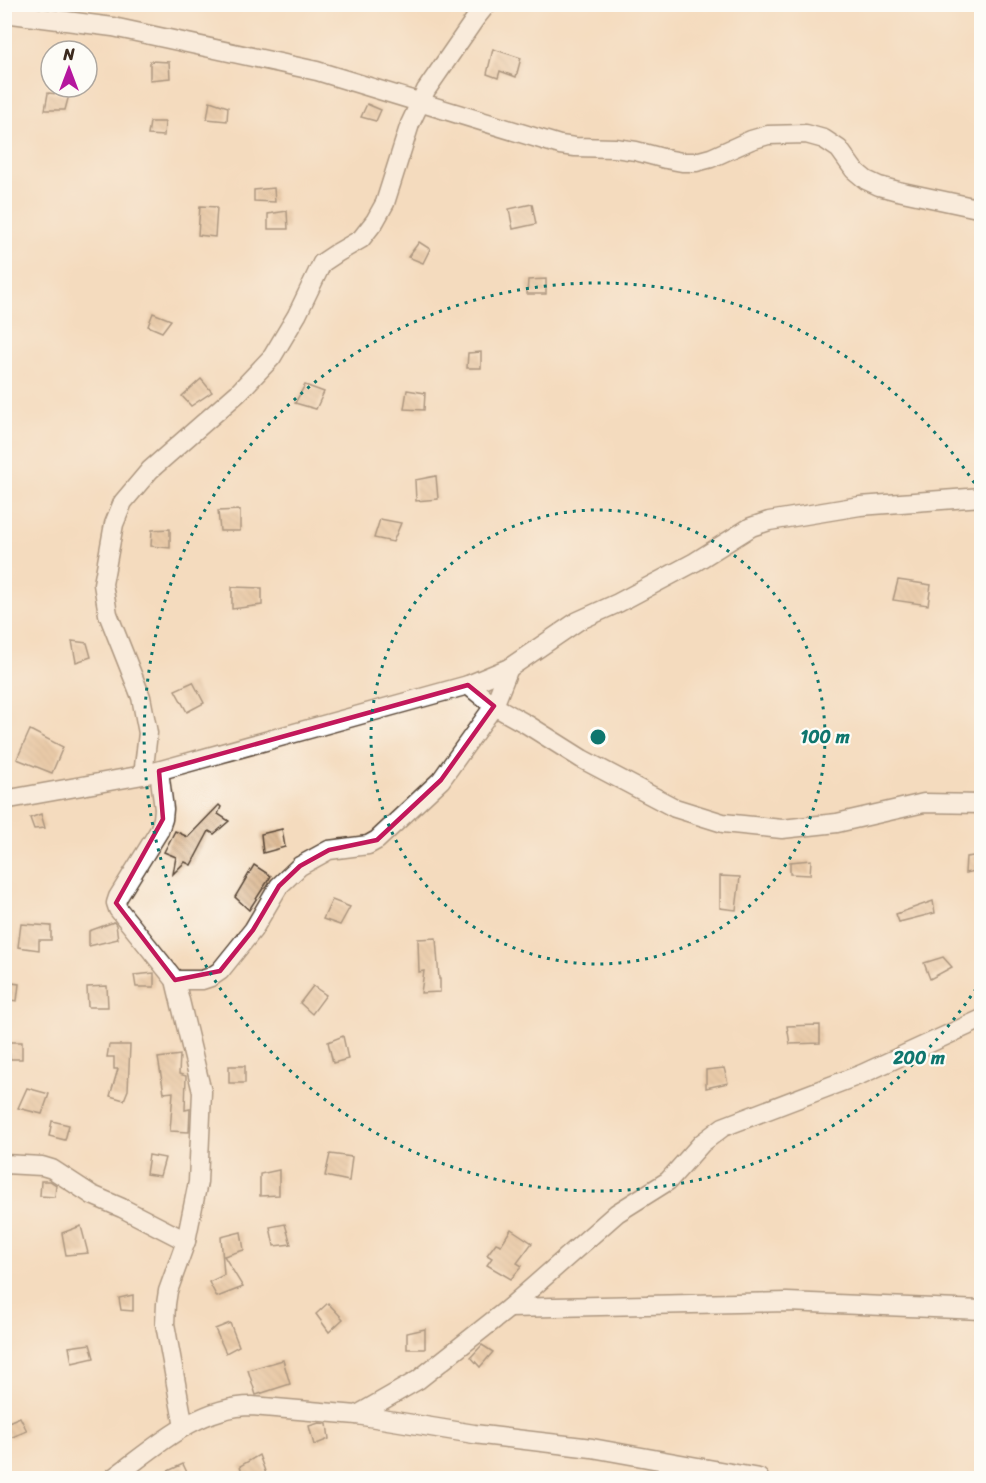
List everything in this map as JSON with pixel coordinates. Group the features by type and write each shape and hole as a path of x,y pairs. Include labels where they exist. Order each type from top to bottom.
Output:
{"street":[{"path":"184,1427 165,1324 166,1304 168,1291 186,1241 198,1182 202,1092 175,980 118,909 116,903 159,831 164,809 151,773 148,733 141,697 108,614 103,584 114,524 123,502 150,470 238,393 272,357 297,315 322,263 361,239 375,221 385,203 410,124 426,90 487,4"},
{"path":"4,13 91,23 317,71 560,145 615,147 682,162 696,162 768,135 806,134 824,140 839,149 854,170 866,180 879,186 981,209"},
{"path":"4,800 151,773 468,685 509,668 578,621 618,603 695,562 751,527 769,521 860,506 981,497"},
{"path":"175,980 202,980 220,971 253,930 279,886 300,866 329,850 368,845 377,840 441,780 494,706 509,668"},
{"path":"468,685 494,706 582,759 675,808 723,823 782,829 837,823 924,803 981,804"},
{"path":"357,1415 418,1380 509,1308 617,1213 668,1181 702,1143 723,1127 862,1074 981,1019"},
{"path":"4,1164 52,1168 92,1195 186,1241"},
{"path":"509,1308 787,1302 981,1310"},
{"path":"113,1479 184,1427 217,1412 239,1406 357,1415 474,1434 592,1448 759,1479"},
{"path":"660,1479 672,1463"}],"highlighted area":[{"path":"468,685 494,706 441,780 377,840 329,850 300,866 279,886 253,930 220,971 175,980 116,903 163,819 159,771"}],"building":[{"path":"493,49 521,58 516,77 500,71 498,78 487,74"},
{"path":"150,61 169,62 170,78 150,80"},
{"path":"47,99 68,99 65,110 45,110"},
{"path":"210,101 228,107 227,121 207,119"},
{"path":"367,104 381,110 376,121 361,117"},
{"path":"150,122 165,122 164,136 148,135"},
{"path":"274,188 275,202 254,201 254,190"},
{"path":"532,204 536,224 513,229 509,209"},
{"path":"200,206 217,207 215,237 198,235"},
{"path":"287,211 288,229 268,229 268,214"},
{"path":"419,242 430,249 423,263 408,257"},
{"path":"546,279 546,294 527,294 528,280"},
{"path":"153,313 171,320 162,332 148,326"},
{"path":"481,352 481,368 467,368 468,353"},
{"path":"201,379 212,392 191,406 182,396"},
{"path":"305,385 324,392 316,409 295,403"},
{"path":"407,390 425,393 424,410 404,409"},
{"path":"436,476 438,499 416,501 415,480"},
{"path":"240,510 240,531 220,531 218,511"},
{"path":"380,519 401,523 393,542 374,538"},
{"path":"170,529 170,548 151,546 152,530"},
{"path":"898,580 931,585 928,605 893,600"},
{"path":"232,587 262,588 262,605 232,609"},
{"path":"72,641 87,643 91,657 76,662"},
{"path":"193,682 204,703 187,712 175,690"},
{"path":"30,730 63,747 52,773 17,759"},
{"path":"219,805 221,807 218,814 229,821 214,834 209,831 191,865 185,862 173,874 176,857 164,852 175,831 188,837"},
{"path":"41,814 45,828 34,829 30,818"},
{"path":"282,829 285,847 263,853 261,834"},
{"path":"981,855 981,870 965,873 966,857"},
{"path":"811,860 810,875 790,874 790,862"},
{"path":"254,865 271,876 249,910 235,897"},
{"path":"720,876 740,877 736,910 720,908"},
{"path":"332,900 350,907 340,925 323,919"},
{"path":"933,901 935,913 899,922 896,914"},
{"path":"114,922 118,939 89,946 89,931"},
{"path":"21,924 51,926 51,940 39,940 39,950 18,947"},
{"path":"436,938 440,992 421,993 424,971 419,972 418,939"},
{"path":"943,957 952,967 930,979 924,963"},
{"path":"154,973 154,987 136,987 134,975"},
{"path":"4,982 19,984 17,1001 4,999"},
{"path":"107,986 108,1007 88,1007 87,987"},
{"path":"313,986 326,995 312,1014 300,1003"},
{"path":"820,1025 820,1043 790,1044 787,1026"},
{"path":"343,1036 348,1059 333,1063 328,1042"},
{"path":"8,1042 22,1042 22,1059 10,1059"},
{"path":"109,1045 130,1045 128,1090 124,1100 110,1096 118,1069 114,1069 114,1057 107,1057"},
{"path":"180,1055 179,1074 186,1076 185,1110 190,1109 189,1132 170,1131 173,1092 164,1093 158,1058"},
{"path":"229,1066 245,1066 245,1083 229,1083"},
{"path":"724,1068 728,1083 706,1088 706,1070"},
{"path":"27,1088 49,1094 42,1114 18,1108"},
{"path":"52,1121 69,1125 65,1140 49,1136"},
{"path":"330,1154 352,1157 349,1181 325,1176"},
{"path":"149,1155 165,1158 160,1176 146,1174"},
{"path":"279,1170 279,1195 260,1196 260,1174"},
{"path":"41,1181 50,1181 56,1185 55,1197 40,1196"},
{"path":"285,1224 291,1244 274,1246 270,1227"},
{"path":"81,1226 88,1253 66,1255 62,1233"},
{"path":"511,1229 532,1243 517,1263 522,1266 511,1279 487,1265 492,1258 487,1255 496,1243 501,1245"},
{"path":"241,1232 244,1250 224,1256 243,1287 217,1297 209,1282 224,1275 221,1237"},
{"path":"133,1295 133,1311 121,1310 119,1298"},
{"path":"328,1303 343,1319 329,1332 316,1314"},
{"path":"230,1323 239,1346 226,1353 215,1329"},
{"path":"425,1329 425,1349 407,1349 407,1333"},
{"path":"90,1344 94,1358 72,1363 69,1347"},
{"path":"482,1345 493,1352 480,1367 471,1357"},
{"path":"283,1360 290,1384 256,1395 248,1370"},
{"path":"20,1417 27,1431 10,1438 4,1424"},
{"path":"319,1423 327,1424 329,1439 314,1445 309,1426"},
{"path":"259,1455 266,1474 257,1479 244,1479 240,1466"},
{"path":"183,1464 190,1479 151,1479"}]}
